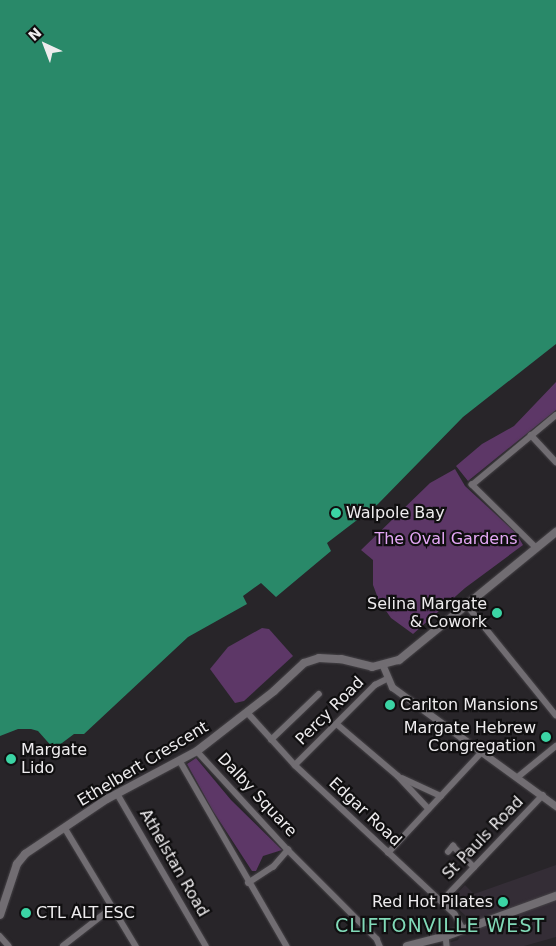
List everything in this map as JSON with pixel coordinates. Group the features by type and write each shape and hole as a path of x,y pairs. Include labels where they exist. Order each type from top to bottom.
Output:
{"main road":[{"path":"383,666 399,660 556,532"},
{"name":"Ethelbert Crescent","path":"0,915 19,861 117,793 197,751 247,712 298,667 319,658 383,666"},
{"path":"407,946 464,931 556,896"}],"street":[{"path":"536,548 472,488 474,481 556,415"},
{"path":"531,435 556,462"},
{"path":"466,604 556,715"},
{"path":"383,666 392,687 556,806"},
{"name":"Percy Road","path":"295,765 375,685 387,679"},
{"path":"271,740 319,694"},
{"name":"Edgar Road","path":"247,712 295,765 456,914 464,931"},
{"path":"337,724 398,776 429,809"},
{"path":"518,777 556,746"},
{"name":"Dalby Square","path":"197,751 288,850 273,867 248,883"},
{"path":"388,852 482,752"},
{"path":"180,761 248,883 286,946"},
{"path":"398,776 441,796"},
{"name":"Athelstan Road","path":"117,793 206,946"},
{"name":"St Pauls Road","path":"442,901 543,795"},
{"path":"65,828 136,946"},
{"path":"448,852 453,846 474,867"},
{"path":"288,850 377,939 380,946"},
{"path":"62,946 113,907"},
{"path":"0,936 9,946"},
{"path":"446,936 447,946"}],"shaded area":[{"path":"0,0 556,0 556,344 463,417 378,504 327,543 331,551 276,597 261,583 243,596 247,604 188,637 84,734 74,734 54,749 38,731 31,729 18,729 0,736"},
{"path":"556,865 556,937 524,946 438,946 458,940 469,919 450,901 465,885 474,894"}],"green space":[{"path":"556,382 556,410 468,481 456,466 482,444 514,426"},
{"name":"The Oval Gardens","path":"455,469 465,486 516,533 523,545 465,588 413,634 391,618 379,601 373,585 373,560 361,550 430,483"},
{"path":"262,628 269,629 293,656 244,701 235,703 210,669 228,647"},
{"path":"196,758 231,800 282,850 263,856 256,871 252,871 213,811 187,764"}],"place":[{"name":"Walpole Bay","path":"336,513"},
{"name":"Selina Margate & Cowork","path":"497,613"},
{"name":"Carlton Mansions","path":"390,705"},
{"name":"Margate Hebrew Congregation","path":"546,737"},
{"name":"Margate Lido","path":"11,759"},
{"name":"Red Hot Pilates","path":"503,902"},
{"name":"CTL ALT ESC","path":"26,913"}],"district":[{"name":"CLIFTONVILLE WEST","path":"440,926"}]}
